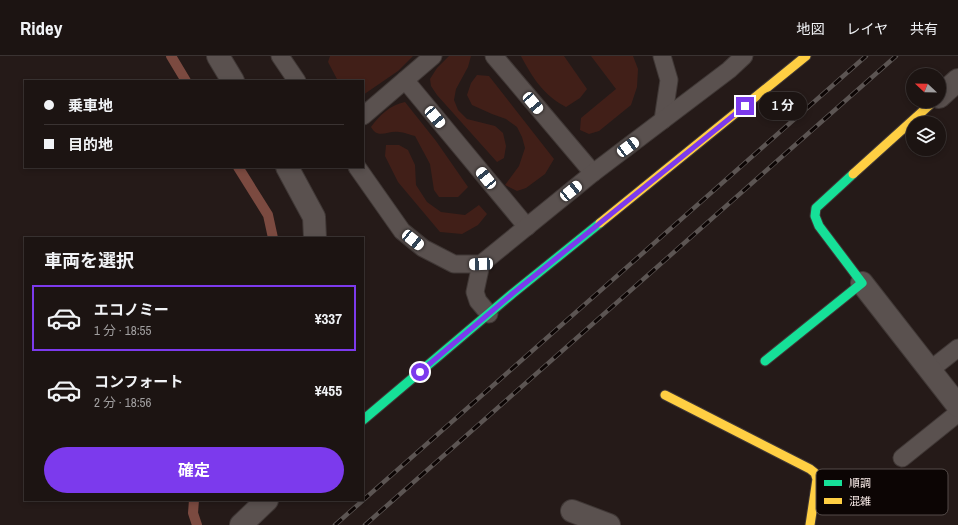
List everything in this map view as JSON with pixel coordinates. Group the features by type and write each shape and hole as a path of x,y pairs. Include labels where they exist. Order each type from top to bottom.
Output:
{"street":[{"path":"218,56 232,80"},
{"path":"364,419 489,314 806,56"},
{"path":"946,91 958,80"},
{"path":"926,108 816,208 815,216 819,226 958,406"},
{"path":"288,168 314,217 315,237"},
{"path":"766,361 862,283"},
{"path":"665,395 810,469 816,476"},
{"path":"810,525 816,486"},
{"path":"241,525 266,501"},
{"path":"572,511 609,525"}],"lane":[{"path":"364,115 434,56"},
{"path":"494,56 593,173"},
{"path":"662,56 669,80 663,120"},
{"path":"358,168 402,231 423,248 454,264 481,264 593,173 730,70 744,56"},
{"path":"283,57 296,80"},
{"path":"405,80 526,227"},
{"path":"481,264 476,292 478,301 489,314"},
{"path":"930,370 958,348"},
{"path":"902,458 958,413"}],"shaded area":[{"path":"330,56 413,56 398,71 364,94 364,80 337,80 328,62"},
{"path":"449,56 471,56 468,67 456,89 454,100 458,110 467,119 495,126 503,133 506,146 504,158 497,162 437,95 431,86 430,79 437,68"},
{"path":"521,56 564,56 587,89 580,98 566,107 558,103 539,85"},
{"path":"591,56 633,56 638,69 637,87 631,105 599,131 589,134 580,130 581,118 616,89"},
{"path":"477,75 489,76 554,159 545,174 526,188 517,191 505,185 519,166 525,148 517,127 506,119 472,105 467,95 471,83"},
{"path":"405,102 436,141 468,187 458,197 439,197 434,190 430,164 415,136 403,132 380,134 374,131 371,127 386,111 395,105"},
{"path":"386,145 399,145 408,150 415,165 416,185 427,202 441,212 465,215 479,205 487,214 478,225 462,234 440,232 398,182 385,156"}],"waterway":[{"path":"171,56 185,80"},
{"path":"239,168 268,215 273,237"},
{"path":"194,501 193,513 197,525"}],"railway":[{"path":"364,499 866,56"},
{"path":"365,525 896,56"},
{"path":"335,525 362,501"}],"traffic: fast":[{"path":"765,361 862,283 819,226 815,216 816,208 853,174"},
{"path":"364,419 512,294 600,223"}],"traffic: slow":[{"path":"600,223 806,56"},
{"path":"853,174 926,108"},
{"path":"665,395 810,469 816,476"},
{"path":"810,525 816,486"}],"route":[{"path":"420,372 512,294 745,106"}]}
